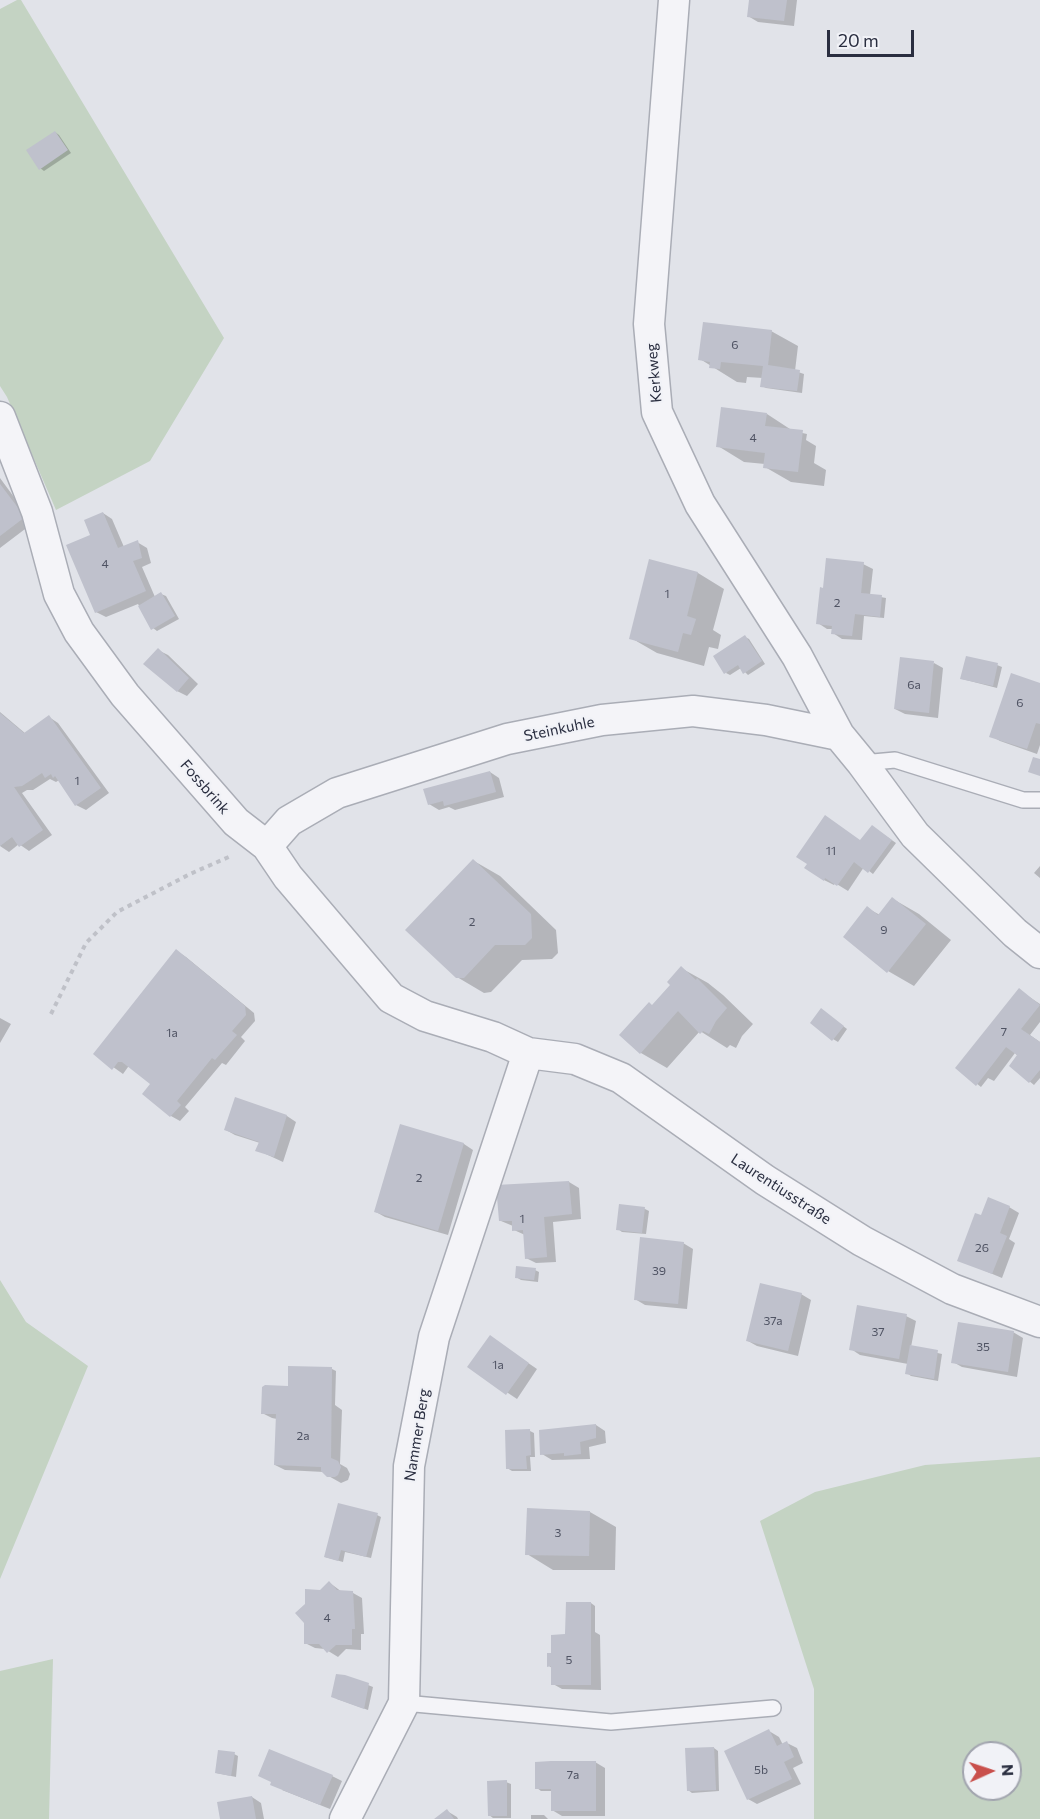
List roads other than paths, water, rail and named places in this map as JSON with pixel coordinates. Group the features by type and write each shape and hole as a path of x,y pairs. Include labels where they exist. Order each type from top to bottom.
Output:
{"street":[{"name":"Kerkweg","path":"674,0 649,324 657,412 700,504 797,656 839,735"},
{"name":"Fossbrink","path":"0,417 37,512 59,594 79,632 125,696 236,822 265,844 288,878 391,998 425,1016 493,1037 528,1053"},
{"name":"Steinkuhle","path":"265,844 289,821 336,793 507,739 602,720 693,711 766,720 839,735"},
{"path":"839,735 862,762 915,835 1015,933 1040,952"},
{"name":"Laurentiusstraße","path":"528,1053 574,1059 621,1078 765,1180 862,1241 952,1288 1040,1322"},
{"name":"Nammer Berg","path":"345,1819 404,1703 409,1466 434,1337 528,1053"}],"lane":[{"path":"862,762 895,760 1023,800 1040,800"},
{"path":"404,1703 611,1722 773,1708"}]}
